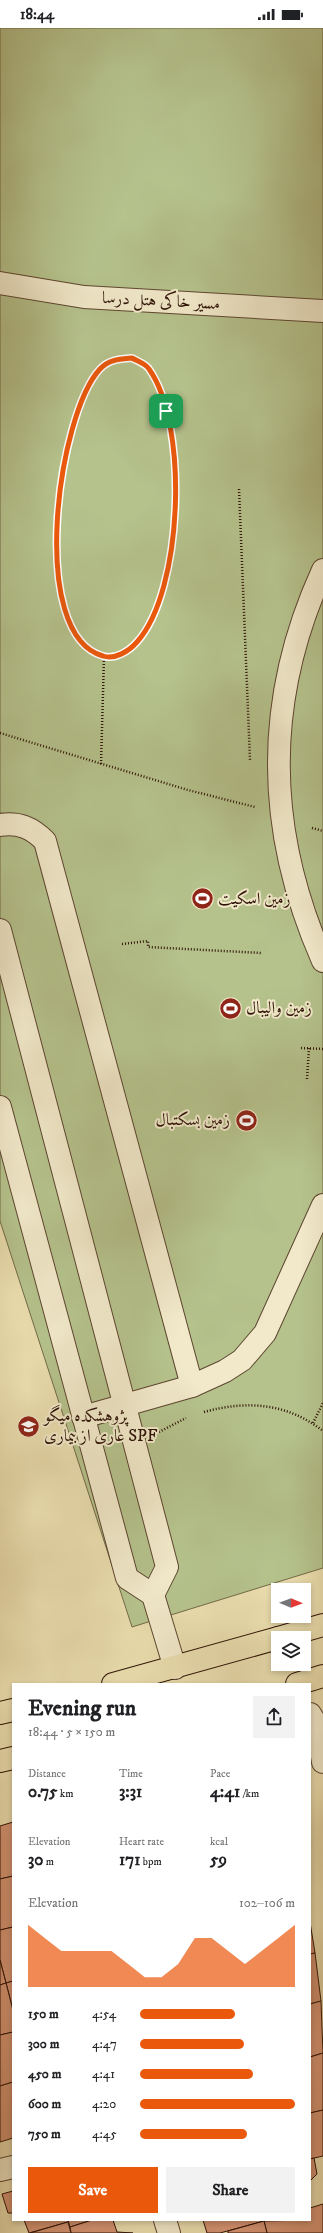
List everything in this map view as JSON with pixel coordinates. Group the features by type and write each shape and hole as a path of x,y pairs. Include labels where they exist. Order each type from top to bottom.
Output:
{"main road":[{"path":"302,1631 323,1625"},
{"path":"117,1683 271,1640"},
{"path":"300,1683 323,1676"},
{"path":"0,1713 12,1710"},
{"path":"0,1762 12,1758"}],"street":[{"name":"مسیر خاکی هتل درسا","path":"0,283 84,297 323,310"},
{"path":"323,570 301,625 289,668 281,717 279,779 280,814 286,849 298,897 323,961"},
{"path":"0,825 13,824 31,828 45,841 192,1386"},
{"path":"0,930 166,1567 153,1595"},
{"path":"0,1106 127,1578 153,1595 175,1668"},
{"path":"83,1417 192,1386 236,1365 258,1344 265,1333 323,1205"},
{"path":"311,1716 317,1725 323,1762"},
{"path":"0,2170 12,2167"},
{"path":"165,2221 169,2233"}],"path":[{"path":"132,358 149,368 159,389 172,435 175,484 172,544 162,595 144,635 126,652 115,656 104,657 86,647 74,630 66,611 58,569 58,494 74,426 89,384 101,368 115,359 132,358"},
{"path":"239,489 250,768"},
{"path":"101,764 104,657"},
{"path":"0,733 188,790 280,814"},
{"path":"252,798 252,806"},
{"path":"312,828 323,832"},
{"path":"122,944 148,941 148,947 262,953"},
{"path":"301,1048 323,1049"},
{"path":"307,1080 309,1048"},
{"path":"313,1423 323,1403"},
{"path":"202,1413 243,1405 287,1410 313,1423 323,1431"},
{"path":"155,1434 188,1416"}],"green space":[{"path":"0,28 323,28 323,1568 132,1627 0,1221"}],"building":[{"path":"12,1822 12,1876 0,1879 0,1826"},
{"path":"12,1876 12,1927 0,1930 0,1879"},
{"path":"12,1927 12,1981 6,1983 0,1960 0,1930"},
{"path":"311,1928 315,1953 311,1954"},
{"path":"315,1953 321,2001 311,2004 311,1954"},
{"path":"0,1960 6,1983 0,1985"},
{"path":"12,1981 12,2006 6,1983"},
{"path":"6,1983 12,2006 12,2032 0,2035 0,1985"},
{"path":"321,2001 323,2053 311,2057 311,2004"},
{"path":"12,2032 12,2082 0,2086 0,2035"},
{"path":"323,2053 323,2110 311,2113 311,2057"},
{"path":"12,2082 12,2138 0,2142 0,2086"},
{"path":"323,2110 323,2156 311,2159 311,2113"},
{"path":"314,2158 317,2174 311,2180 311,2159"},
{"path":"12,2191 12,2213 8,2213 2,2194"},
{"path":"323,2204 323,2233 267,2233 264,2221 311,2221 311,2208"},
{"path":"24,2221 68,2221 68,2222 29,2233"},
{"path":"68,2221 89,2221 70,2227"},
{"path":"89,2221 113,2221 117,2232 133,2233 71,2233 70,2227"},
{"path":"203,2221 264,2221 220,2233 207,2233"},
{"path":"264,2221 267,2233 228,2233 228,2231"},
{"path":"68,2222 71,2233 30,2233"}],"place":[{"name":"زمین اسکیت","path":"203,899"},
{"name":"زمین والیبال","path":"230,1008"},
{"name":"زمین بسکتبال","path":"246,1120"},
{"name":"پژوهشکده میگو عاری از بیماری SPF","path":"29,1426"}],"route":[{"path":"132,358 149,368 159,389 166,411 172,435 175,484 172,544 162,595 153,618 144,635 126,652 115,656 104,657 86,647 74,630 66,611 61,590 58,569 57,520 58,494 66,452 80,404 89,384 101,368 115,359 132,358"}]}
